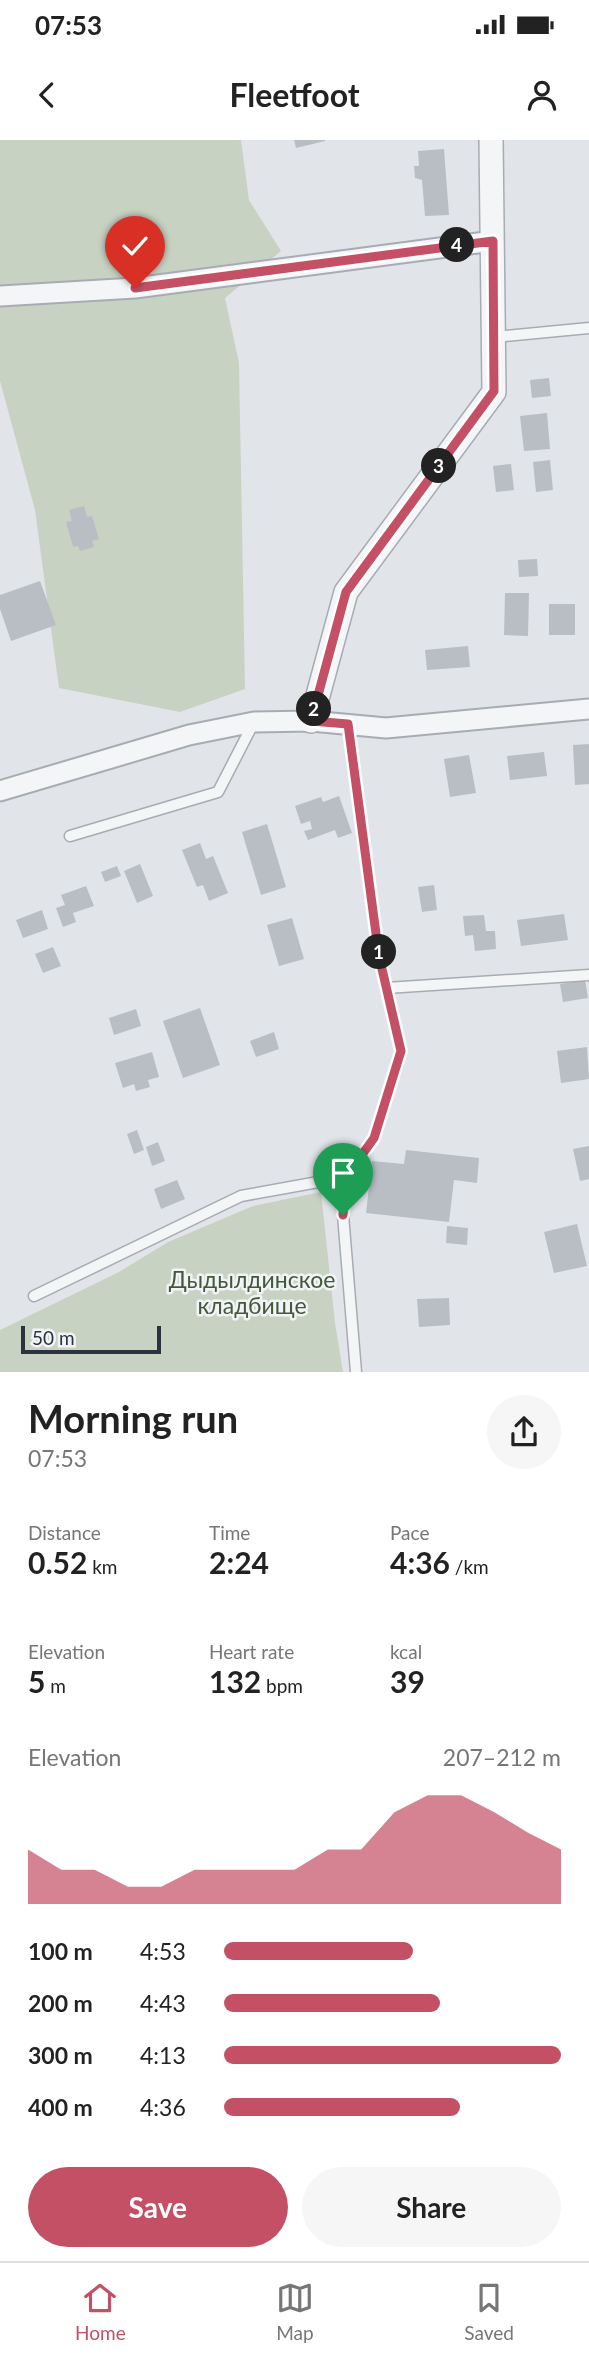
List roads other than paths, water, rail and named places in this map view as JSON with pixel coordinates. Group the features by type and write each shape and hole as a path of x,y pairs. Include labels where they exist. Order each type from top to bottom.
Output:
{"street":[{"path":"311,721 346,592 494,391 491,140"},
{"path":"0,296 135,288 493,241"},
{"path":"0,792 188,735 254,722 311,721 386,729 589,709"}],"lane":[{"path":"494,337 589,328"},
{"path":"70,836 218,792 254,722"},
{"path":"348,724 379,956 401,1051 374,1138 346,1177 343,1215 356,1372"},
{"path":"386,988 589,975"},
{"path":"34,1296 241,1196 346,1177"}],"park label":[{"name":"Дыдылдинское кладбище","path":"252,1292"}]}
